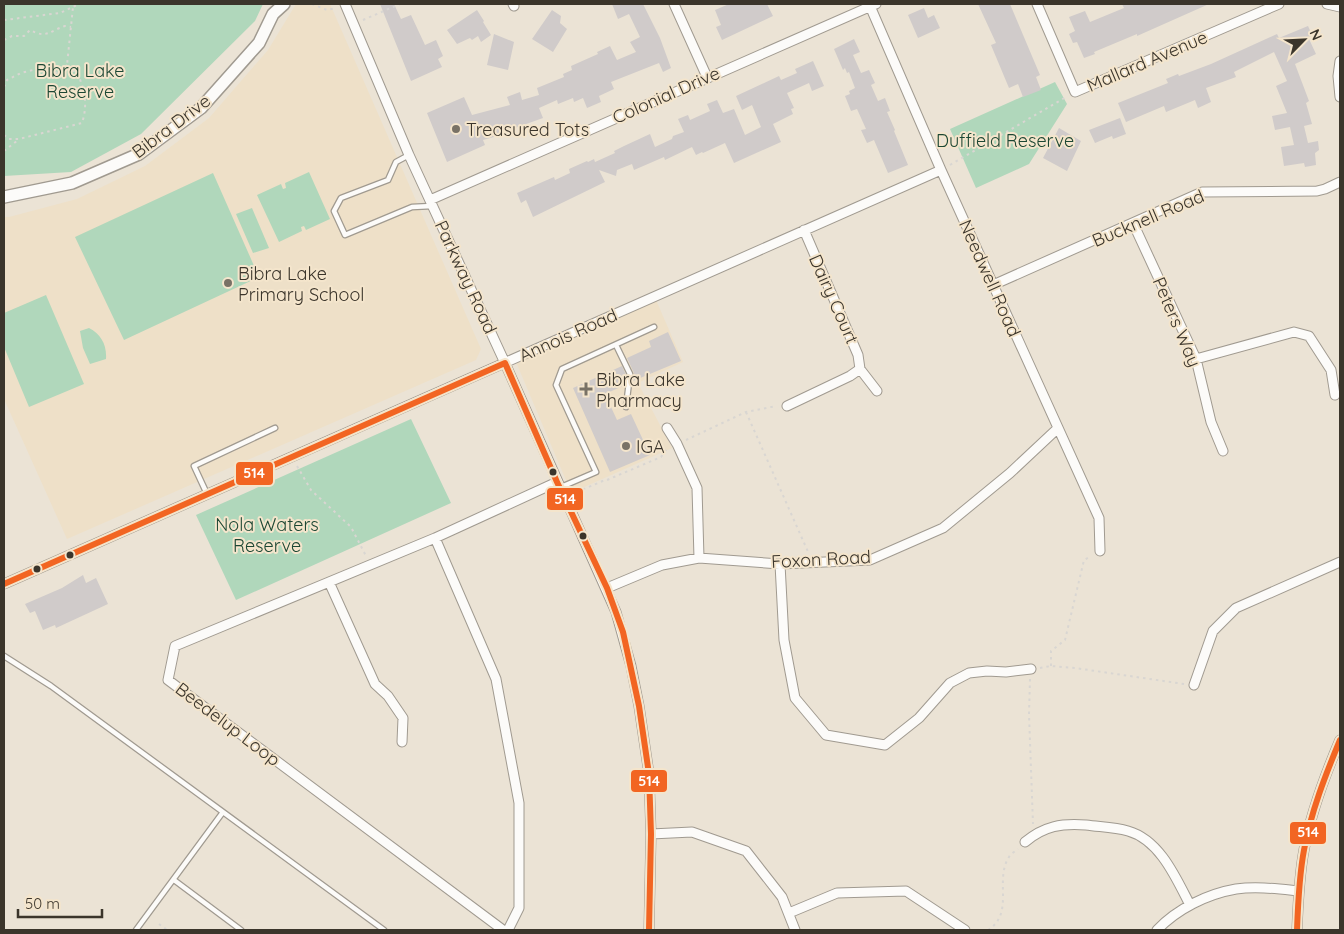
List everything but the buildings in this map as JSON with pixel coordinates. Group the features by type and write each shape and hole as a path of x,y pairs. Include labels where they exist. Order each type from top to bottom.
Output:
{"street":[{"name":"Bibra Drive","path":"4,197 72,183 139,154 201,108 259,42 273,9 284,4"},
{"path":"674,4 707,77"},
{"name":"Mallard Avenue","path":"1037,4 1075,92 1279,4"},
{"path":"1327,4 1340,6"},
{"name":"Parkway Road","path":"346,5 431,203 607,588 623,632 639,706 649,774 649,930"},
{"name":"Colonial Drive","path":"431,203 707,77 873,5"},
{"name":"Needwell Road","path":"873,5 941,170 1099,518 1100,551"},
{"path":"1340,61 1338,76 1340,97"},
{"name":"Annois Road","path":"4,584 941,170"},
{"name":"Bucknell Road","path":"993,285 1202,192 1317,191 1340,182"},
{"name":"Peters Way","path":"1133,223 1196,360 1211,422 1224,451"},
{"name":"Dairy Court","path":"804,230 858,355 860,369 877,390"},
{"path":"1196,360 1294,332 1309,336 1331,370 1335,395"},
{"path":"787,406 850,376 860,369"},
{"path":"667,428 697,488 699,558"},
{"name":"Foxon Road","path":"607,588 662,565 699,558 780,564 870,560 942,528 1010,473 1057,429"},
{"name":"Beedelup Loop","path":"503,930 168,680 176,646 559,485"},
{"path":"435,538 496,679 520,803 519,908 508,930"},
{"path":"1194,685 1213,632 1236,608 1340,562"},
{"path":"780,564 784,640 795,698 826,735 885,745 918,718 950,683 968,674 1031,669"},
{"path":"328,582 375,684 388,696 403,718 402,742"},
{"path":"1297,930 1304,850 1327,771 1340,740"},
{"path":"1025,842 1034,834 1049,827 1069,824 1116,828 1137,834 1149,842 1167,862 1190,905"},
{"path":"650,834 692,832 746,852 782,896 795,930"},
{"path":"1157,930 1176,913 1190,905 1235,889 1299,891"},
{"path":"789,913 837,893 906,891 965,930"}],"lane":[{"path":"410,155 396,162 388,180 340,198 334,211 345,235 412,207 431,203"},
{"path":"559,485 596,472 556,385 562,369 654,327"},
{"path":"616,344 630,374 626,407"},
{"path":"207,494 194,466 275,428"},
{"path":"4,656 50,686 384,930"},
{"path":"136,930 223,812"},
{"path":"174,880 241,930"}],"path":[{"path":"4,20 60,13 79,4"},
{"path":"312,4 328,10 346,5"},
{"path":"354,24 400,4"},
{"path":"4,87 7,80 33,70 44,74 61,72 67,65 73,7"},
{"path":"4,40 12,36 24,36 30,30 38,35 46,35 65,26 71,27"},
{"path":"4,135 9,139 19,139 82,123 86,112 83,84 76,71 67,65"},
{"path":"941,170 1075,92"},
{"path":"4,151 19,139"},
{"path":"577,492 661,457 675,442 746,412 787,406"},
{"path":"746,412 810,557 810,563"},
{"path":"292,457 311,490 351,527 370,565"},
{"path":"1051,666 1051,650 1065,640 1084,560 1100,551"},
{"path":"1034,834 1028,714 1031,669 1051,666 1075,668 1194,685"},
{"path":"988,930 993,927 1002,915 1004,871 1009,858 1025,842"},
{"path":"159,924 167,930"}],"shaded area":[{"name":"Bibra Lake Primary School","path":"296,4 330,4 481,349 476,360 67,539 4,399 4,217 77,199 145,166 209,118 268,50"},
{"path":"656,300 683,362 638,383 672,448 573,492 565,478 516,362"}],"green space":[{"name":"Bibra Lake Reserve","path":"4,4 263,4 255,21 141,134 71,172 4,176"},
{"name":"Duffield Reserve","path":"1055,82 1067,104 1029,164 976,188 950,129"},
{"path":"309,172 330,219 306,230 304,226 301,227 302,231 279,242 257,195 281,184 283,189 286,188 285,183"},
{"path":"213,173 259,277 124,340 75,237"},
{"path":"252,208 269,248 253,253 236,214"},
{"path":"46,295 84,384 29,407 4,347 4,313"},
{"path":"89,328 100,337 106,354 106,359 90,364 83,348 80,331"},
{"name":"Nola Waters Reserve","path":"411,419 451,503 236,600 196,515"}],"transit line":[{"name":"514","path":"505,363 557,482 607,588 623,632 639,706 649,774 651,834 649,930"},
{"name":"514","path":"4,584 505,363"},
{"name":"514","path":"1297,930 1302,860 1310,822 1340,740"}],"place":[{"name":"Treasured Tots","path":"456,129"},
{"name":"Bibra Lake Primary School","path":"228,283"},
{"name":"Bibra Lake Pharmacy","path":"586,389"},
{"name":"IGA","path":"626,446"}]}
